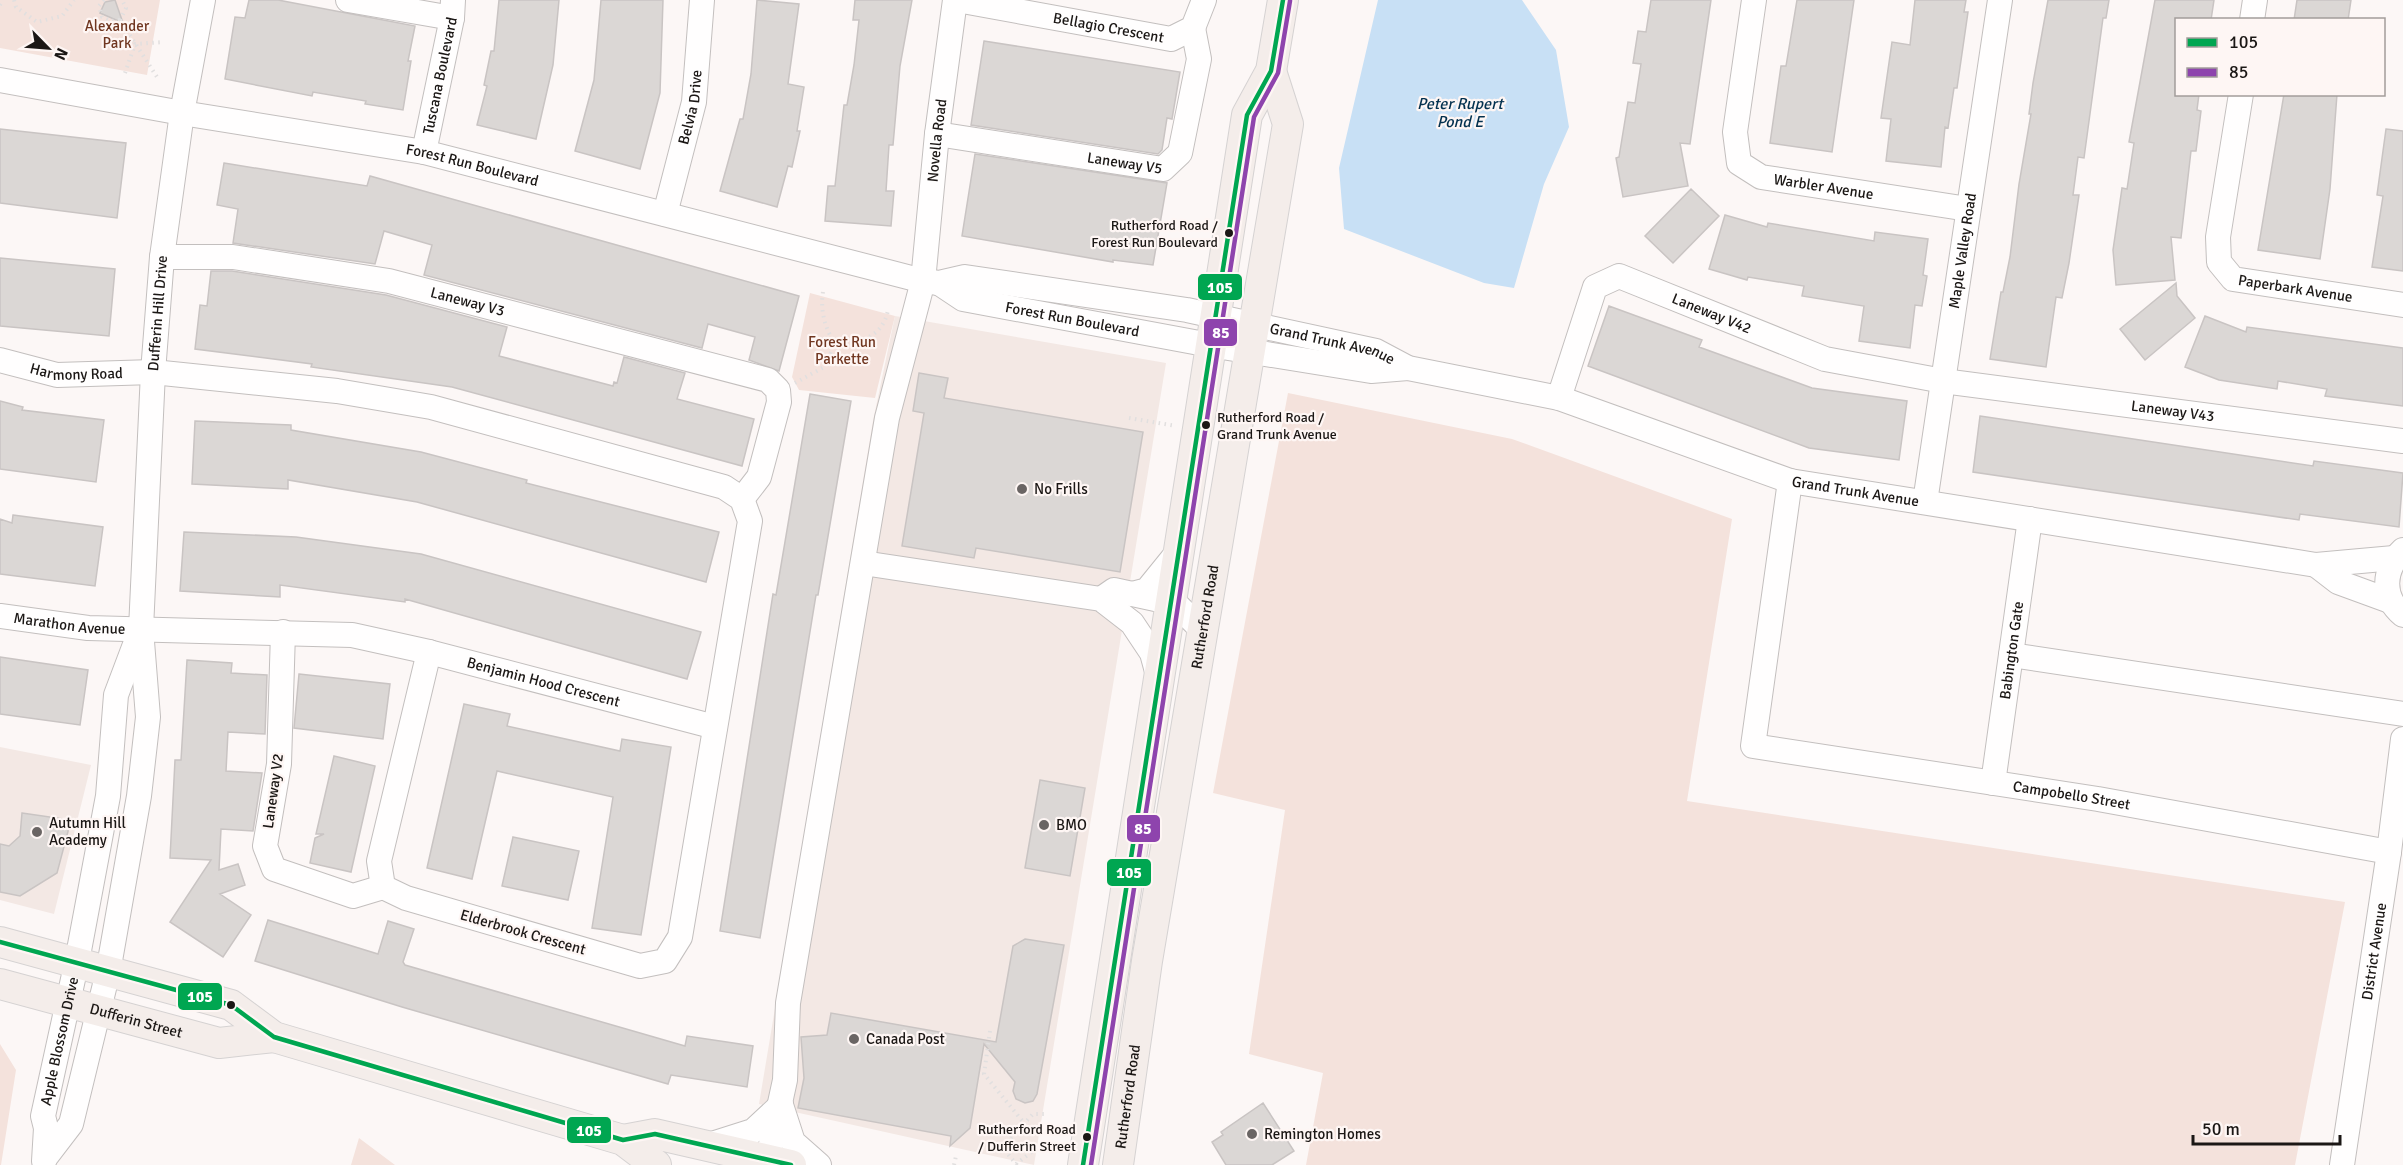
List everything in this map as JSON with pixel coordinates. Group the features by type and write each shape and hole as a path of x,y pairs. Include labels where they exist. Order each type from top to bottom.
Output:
{"main road":[{"name":"Rutherford Road","path":"1083,1165 1246,115 1271,71 1283,0"},
{"name":"Rutherford Road","path":"1118,1165 1147,961 1288,124 1271,71"},
{"name":"Dufferin Street","path":"0,942 77,961 108,972 231,1005 274,1037 623,1140 656,1165"},
{"name":"Dufferin Street","path":"0,984 219,1043 274,1037"},
{"name":"Dufferin Street","path":"623,1140 654,1134 709,1145 771,1163"}],"street":[{"name":"Dufferin Hill Drive","path":"108,972 139,796 148,717 141,629 153,372 162,257 182,113 203,0"},
{"path":"348,0 453,9"},
{"name":"Belvia Drive","path":"665,214 694,102 702,0"},
{"name":"Bellagio Crescent","path":"956,0 1171,39 1193,28"},
{"name":"Novella Road","path":"771,1163 785,1080 788,1003 887,418 931,282 937,134 956,0"},
{"path":"1193,28 1204,0"},
{"name":"Warbler Avenue","path":"1754,0 1735,132 1739,163 1761,177 1968,209"},
{"name":"Maple Valley Road","path":"1925,502 2000,0"},
{"path":"2252,18 2255,0"},
{"name":"Tuscana Boulevard","path":"424,152 453,9"},
{"name":"Laneway V5","path":"937,134 1163,169 1180,153 1199,59 1193,28"},
{"name":"Forest Run Boulevard","path":"0,80 182,113 424,152 931,282 963,299 1210,345 1252,338"},
{"name":"Paperbark Avenue","path":"2241,96 2218,237 2219,261 2234,279 2403,304"},
{"name":"Laneway V3","path":"162,257 233,256 390,281 773,385"},
{"name":"Laneway V42","path":"1559,398 1595,287 1619,276 1825,359 1943,381"},
{"name":"Forest Run Boulevard","path":"931,282 965,277 1215,316 1252,338"},
{"name":"Grand Trunk Avenue","path":"1252,338 1371,371 1408,368 1559,398 1790,481 2316,565 2399,554"},
{"name":"Harmony Road","path":"0,360 57,375 153,372"},
{"path":"153,372 337,391 431,407 724,487 742,499 750,521 715,727"},
{"name":"Laneway V43","path":"1943,381 2403,441"},
{"path":"742,499 759,477 779,402 773,385"},
{"name":"Campobello Street","path":"1790,481 1753,746 2098,800 2389,852"},
{"name":"Babington Gate","path":"1992,783 2030,519"},
{"path":"1132,594 1147,590 1177,553"},
{"path":"2399,554 2386,579 2400,613"},
{"path":"863,563 1101,599 1132,624 1152,653 1158,675"},
{"name":"Grand Trunk Avenue","path":"2316,565 2338,582 2400,613"},
{"path":"1101,599 1114,590 1175,603 1203,632"},
{"name":"Marathon Avenue","path":"0,616 88,628 141,629"},
{"name":"Dufferin Hill Drive","path":"77,961 108,796 116,695 141,629"},
{"name":"Benjamin Hood Crescent","path":"141,629 352,635 429,652 715,727"},
{"name":"Laneway V2","path":"283,632 279,764 265,846 274,869 353,896 383,887"},
{"path":"383,887 379,861 429,652"},
{"path":"2011,655 2403,714"},
{"name":"Elderbrook Crescent","path":"383,887 406,898 640,966 665,961 680,937 715,727"},
{"name":"District Avenue","path":"2342,1165 2389,852 2403,739"},
{"name":"Apple Blossom Drive","path":"44,1162 46,1128 43,1116 77,961"},
{"name":"Apple Blossom Drive","path":"44,1162 71,1124 108,972"},
{"path":"709,1145 753,1131 780,1105 793,1142 819,1165"}],"path":[{"path":"0,5 3,0"},
{"path":"14,0 16,7 37,22 62,16 74,0"},
{"path":"104,0 99,6 102,17 111,21 120,20"},
{"path":"120,20 126,8 122,0"},
{"path":"120,20 159,80"},
{"path":"135,44 164,42"},
{"path":"125,73 135,44"},
{"path":"823,292 821,303 826,330 836,344 848,345 872,336 887,317 888,310"},
{"path":"773,385 805,379 824,367 836,344"},
{"path":"1129,418 1197,430"},
{"path":"990,1031 984,1074 1024,1123"},
{"path":"1043,1143 1016,1165 1002,1147 1033,1114 1046,1114"},
{"path":"954,1165 957,1156"}],"shaded area":[{"path":"895,316 1166,363 1034,1165 759,1104 873,421"},
{"name":"Autumn Hill Academy","path":"0,747 91,765 54,914 0,900"}],"green space":[{"name":"Alexander Park","path":"0,0 160,0 147,75 0,48"},
{"name":"Forest Run Parkette","path":"810,293 895,316 875,398 799,390 792,377"},
{"path":"1288,393 1512,439 1732,519 1687,801 2345,902 2295,1165 1306,1165 1323,1073 1249,1054 1285,810 1213,793"},
{"path":"0,1044 16,1070 1,1165 0,1165"},
{"path":"359,1138 395,1165 351,1165"}],"water":[{"name":"Peter Rupert Pond E","path":"1378,0 1522,0 1556,50 1569,127 1544,184 1514,288 1484,283 1344,229 1339,168"}],"building":[{"path":"115,0 123,23 100,13 105,2"},
{"path":"249,0 278,0 415,26 408,61 411,61 403,110 365,104 366,101 313,92 312,96 225,79 235,17 245,18"},
{"path":"499,0 559,0 553,65 536,139 477,125 487,86 484,85 491,51 494,51"},
{"path":"601,0 663,0 660,93 640,169 575,151 594,80"},
{"path":"757,0 799,4 788,84 804,87 797,131 800,131 792,167 788,166 777,207 720,191 740,119 743,119 751,74"},
{"path":"855,0 912,0 900,66 893,145 889,145 886,191 894,191 891,226 825,221 828,186 835,186 844,105 847,105 854,65 859,20 853,20"},
{"path":"1651,0 1711,0 1690,144 1680,143 1688,186 1623,197 1616,158 1619,157 1628,102 1635,103 1641,64 1633,63 1638,31 1646,32"},
{"path":"1797,0 1854,0 1832,152 1770,143 1781,66 1786,66"},
{"path":"1915,0 1966,0 1964,12 1968,12 1957,88 1954,88 1948,128 1945,127 1941,167 1886,161 1891,119 1881,118 1892,42 1910,45"},
{"path":"2048,0 2109,0 2106,18 2103,18 2084,158 2078,157 2073,195 2079,195 2069,263 2062,298 2056,297 2046,367 1990,359 2001,292 2003,292 2010,257 2031,114 2029,114 2033,83"},
{"path":"2155,0 2214,0 2211,18 2175,18 2175,96 2199,96 2197,110 2201,111 2196,151 2191,151 2181,238 2171,237 2175,280 2116,285 2113,250 2122,188 2127,189 2134,143 2129,142"},
{"path":"2297,0 2351,0 2348,18 2294,18"},
{"path":"984,41 1180,72 1172,119 1167,118 1162,150 1158,154 971,125"},
{"path":"2284,96 2337,96 2330,189 2320,259 2258,250"},
{"path":"0,129 126,143 117,218 0,203"},
{"path":"2386,129 2403,131 2403,271 2372,267 2383,196 2377,195"},
{"path":"975,154 1167,183 1153,265 1113,260 1113,262 962,236"},
{"path":"224,163 367,186 370,176 799,296 779,371 749,360 755,337 708,324 702,348 424,275 432,245 384,231 375,264 233,243 238,209 217,205"},
{"path":"1691,189 1719,216 1673,263 1645,236"},
{"path":"1725,215 1767,227 1768,223 1874,241 1875,232 1928,239 1923,275 1927,276 1922,306 1915,305 1910,348 1859,341 1864,306 1802,296 1804,286 1748,277 1747,280 1709,269"},
{"path":"0,258 115,269 109,336 0,326"},
{"path":"211,271 232,271 386,295 507,327 499,356 613,386 614,382 617,383 624,357 685,373 677,399 754,419 742,466 452,387 311,367 312,364 195,349 200,305 207,306"},
{"path":"2176,283 2177,296 2195,318 2145,360 2120,329"},
{"path":"1609,306 1702,340 1699,347 1812,388 1907,401 1899,460 1809,448 1588,366"},
{"path":"2205,316 2246,332 2247,327 2403,348 2403,406 2325,396 2327,389 2278,381 2277,389 2219,380 2185,367"},
{"name":"No Frills","path":"919,373 948,378 944,398 1143,432 1120,572 976,548 974,558 902,546 924,413 913,411"},
{"path":"810,394 851,401 818,595 816,595 760,938 720,931 773,594 776,595"},
{"path":"0,401 23,407 22,410 104,420 96,482 0,469"},
{"path":"1980,416 2313,466 2314,461 2403,473 2399,527 2300,514 2299,520 1973,472"},
{"path":"195,421 291,425 291,430 421,452 527,480 526,483 719,532 706,582 417,502 288,480 288,489 192,484"},
{"path":"13,515 103,527 95,586 0,574 0,519 12,523"},
{"path":"184,532 296,537 421,554 701,632 687,679 405,599 405,602 280,585 280,597 180,591"},
{"path":"0,657 88,670 80,725 0,714"},
{"path":"187,660 232,663 231,673 267,675 265,734 228,732 226,771 262,773 253,831 221,829 219,870 238,864 245,885 220,894 251,915 223,957 170,922 211,860 170,858 175,760 181,760"},
{"path":"299,674 390,684 383,739 294,728"},
{"path":"464,704 510,714 507,726 620,751 622,739 671,747 641,935 592,928 613,797 497,771 472,879 427,868"},
{"path":"334,756 375,766 351,872 310,863 315,838 324,834 316,834"},
{"path":"1040,780 1085,788 1070,876 1025,868"},
{"path":"22,813 71,820 57,873 20,896 0,892 0,844 9,846 20,836"},
{"path":"513,837 579,851 568,900 502,886"},
{"path":"268,920 378,954 388,921 414,929 403,962 405,965 685,1046 687,1036 753,1046 747,1087 671,1075 668,1084 402,1007 255,961"},
{"path":"1025,939 1064,945 1037,1094 1033,1101 1025,1103 1016,1099 1013,1091 1015,1082 984,1044 970,1128 950,1146 951,1136 798,1108 804,1078 801,1037 827,1035 831,1013 996,1042 1013,946"},
{"name":"Remington Homes","path":"1263,1103 1294,1151 1272,1165 1226,1165 1212,1142 1223,1135 1221,1132"}],"transit line":[{"name":"105","path":"1083,1165 1247,115 1271,71 1283,0"},
{"name":"85","path":"1091,1165 1254,117 1278,73 1290,1"},
{"name":"105","path":"0,942 231,1005 274,1037 623,1140 655,1134 791,1165"}],"place":[{"name":"Rutherford Road / Forest Run Boulevard","path":"1229,233"},
{"name":"Rutherford Road / Grand Trunk Avenue","path":"1206,425"},
{"name":"No Frills","path":"1022,489"},
{"name":"BMO","path":"1044,825"},
{"name":"Autumn Hill Academy","path":"37,832"},
{"name":"Canada Post","path":"854,1039"},
{"name":"Remington Homes","path":"1252,1134"},
{"name":"Rutherford Road / Dufferin Street","path":"1087,1137"}]}
